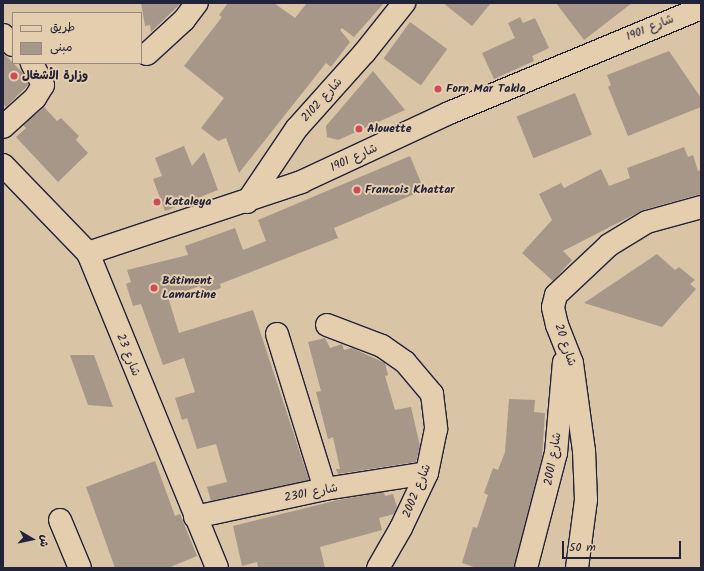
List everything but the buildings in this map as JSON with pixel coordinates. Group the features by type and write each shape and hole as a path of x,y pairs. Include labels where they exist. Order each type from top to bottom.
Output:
{"street":[{"path":"147,54 184,20 197,3"},
{"name":"شارع 2102","path":"247,202 297,128 365,52 404,3"},
{"path":"653,27 678,3"},
{"name":"شارع 1901","path":"88,253 247,202 308,180 449,113 701,8"},
{"path":"3,35 12,44"},
{"path":"3,126 35,98 43,85 32,64"},
{"name":"شارع 23","path":"3,165 88,253 216,568"},
{"name":"شارع 20","path":"577,568 586,500 584,450 572,363 564,347 553,307 556,295 609,244 627,233 647,222 701,207"},
{"name":"شارع 2002","path":"327,325 382,346 405,362 426,385 432,394 436,429 427,473 401,528 378,568"},
{"path":"277,334 325,489"},
{"name":"شارع 2001","path":"526,568 556,453 564,347"},
{"name":"شارع 2301","path":"195,517 325,489 427,473"},
{"path":"60,520 80,568"}],"place":[{"name":"وزارة الأشغال","path":"14,76"},
{"name":"Forn Mar Takla","path":"438,89"},
{"name":"Alouette","path":"359,129"},
{"name":"Francois Khattar","path":"357,190"},
{"name":"Kataleya","path":"157,202"},
{"name":"Bâtiment Lamartine","path":"154,288"}]}
